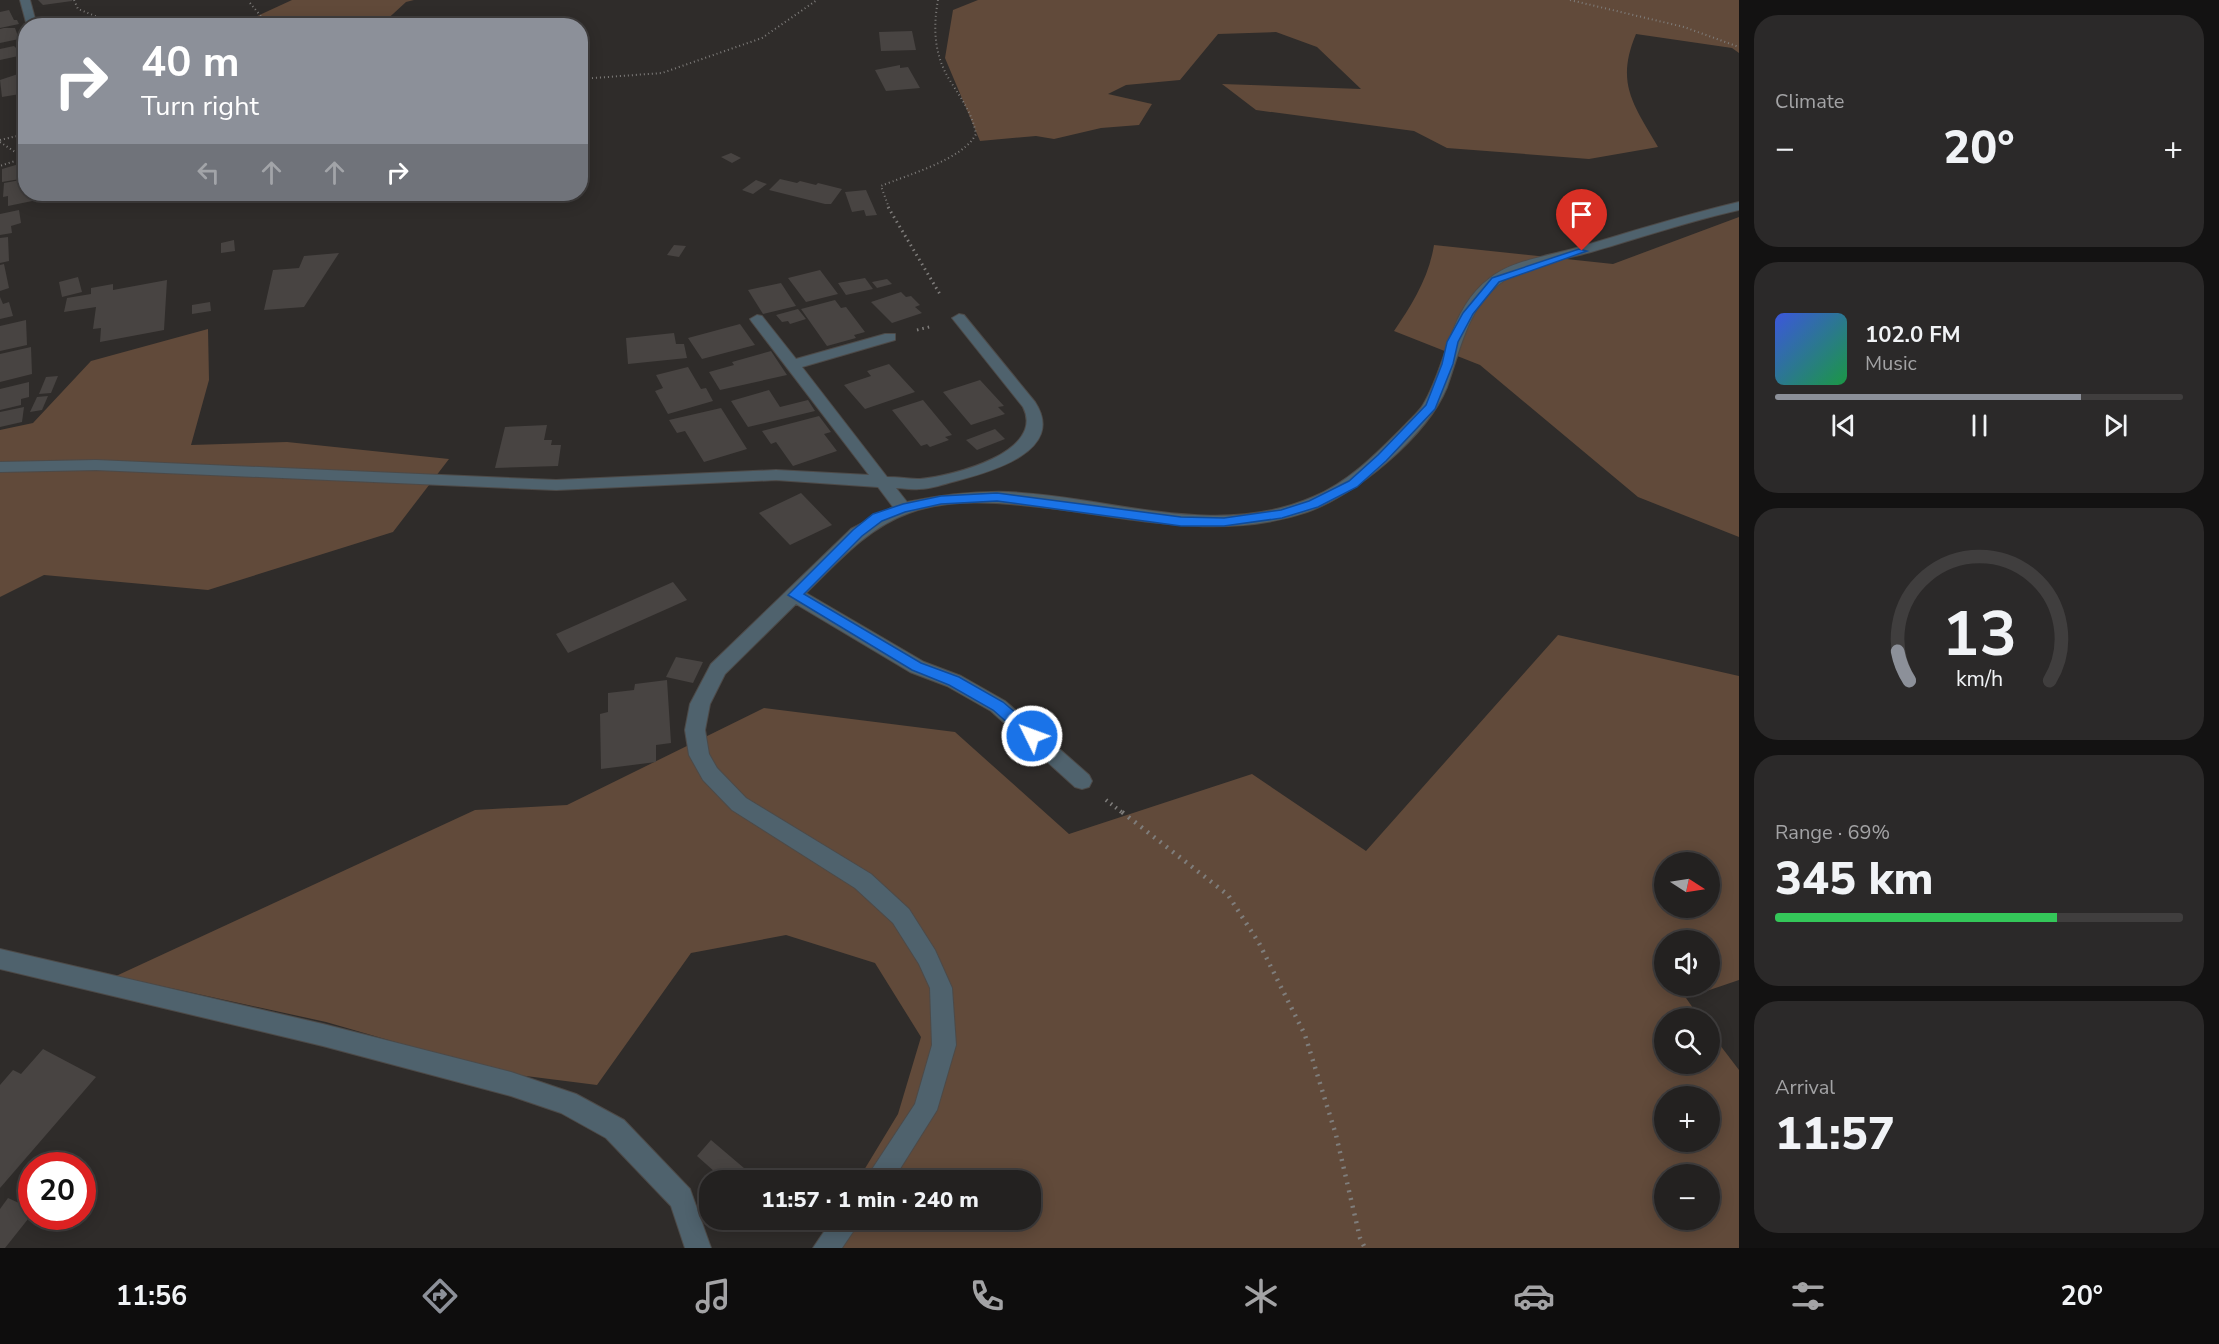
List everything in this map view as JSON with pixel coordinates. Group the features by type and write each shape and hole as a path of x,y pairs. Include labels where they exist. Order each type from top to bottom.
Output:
{"street":[{"path":"25,0 30,18"},
{"path":"885,1170 925,1110 944,1045 941,988 927,957 901,916 863,881 739,804 710,774 699,754 695,730 700,704 718,669 857,533 878,518 903,508 941,500 997,497 1181,521 1224,522 1282,514 1314,504 1353,484 1382,458 1431,406 1448,364 1453,342 1469,313 1496,280 1544,262 1739,206"},
{"path":"0,467 96,465 556,486 776,475 921,484 986,468 1018,452 1035,431 1036,417 1030,405 959,318"},
{"path":"757,319 903,508"},
{"path":"792,365 890,337"},
{"path":"795,595 916,666 954,681 998,706 1082,781"},
{"path":"0,959 323,1035 511,1084 567,1103 615,1129 681,1198 698,1248"},
{"path":"826,1248 840,1230"}],"path":[{"path":"74,0 78,9 100,18"},
{"path":"588,79 662,74 762,38 817,0"},
{"path":"890,337 959,318 940,294 910,245 887,206 880,186 959,153 971,145 976,134 970,111 945,72 934,38 938,0"},
{"path":"1570,0 1684,27 1739,47"},
{"path":"250,3 264,18"},
{"path":"0,141 18,136"},
{"path":"0,141 18,154"},
{"path":"0,166 18,160"},
{"path":"1082,781 1228,895 1259,943 1305,1035 1336,1135 1360,1238 1365,1248"}],"shaded area":[{"path":"292,0 414,0 406,2 389,18 253,18"},
{"path":"978,0 1739,0 1739,53 1732,48 1636,34 1630,51 1627,81 1641,119 1658,147 1589,159 1447,148 1414,131 1256,110 1222,84 1361,89 1317,47 1276,32 1218,34 1180,80 1126,85 1108,94 1152,104 1139,125 1101,128 1054,139 1036,136 980,141 945,58 953,10"},
{"path":"1739,217 1739,537 1638,497 1480,365 1394,331 1419,290 1432,257 1434,245 1613,264"},
{"path":"208,329 209,380 191,445 287,442 449,459 393,532 208,590 44,575 0,597 0,430 33,423 91,361"},
{"path":"1558,635 1739,676 1739,980 1720,986 1720,930 1654,930 1654,996 1692,996 1686,998 1693,1008 1654,1008 1654,1074 1720,1074 1720,1045 1739,1070 1739,1248 818,1248 829,1230 1041,1230 1041,1170 864,1170 898,1114 921,1037 875,963 786,935 691,953 597,1085 503,1073 326,1022 116,976 475,810 567,805 764,708 955,732 1069,834 1252,774 1366,851"}],"building":[{"path":"38,0 72,0 72,1 43,5"},
{"path":"9,10 18,24 0,28 0,12"},
{"path":"15,28 18,39 0,43 0,29"},
{"path":"912,31 916,50 881,51 879,32"},
{"path":"14,46 18,50 18,56 0,60 0,49"},
{"path":"900,65 900,68 908,67 920,88 886,91 875,70"},
{"path":"18,74 18,94 2,97 0,80"},
{"path":"731,153 741,158 732,163 721,157"},
{"path":"18,164 18,179 2,182 2,169"},
{"path":"780,179 816,185 818,183 842,189 831,204 825,204 769,190"},
{"path":"18,180 18,201 32,201 8,206 8,196 3,197 4,183"},
{"path":"756,180 767,184 753,194 742,190"},
{"path":"866,190 877,215 866,216 864,210 852,212 845,192"},
{"path":"19,210 21,223 11,226 12,233 0,235 0,214"},
{"path":"8,237 9,261 0,263 0,238"},
{"path":"234,240 235,251 221,253 221,243"},
{"path":"674,245 686,246 679,257 667,255"},
{"path":"339,253 304,307 264,310 273,270 299,268 304,256"},
{"path":"4,264 9,288 0,291 0,265"},
{"path":"820,270 838,294 806,302 788,278"},
{"path":"78,277 82,292 62,297 59,282"},
{"path":"865,278 873,289 846,295 838,283"},
{"path":"887,279 892,284 877,288 872,282"},
{"path":"167,280 164,330 100,342 101,328 93,329 96,307 64,312 67,298 91,294 91,288 113,284 113,290"},
{"path":"781,283 796,306 763,314 748,290"},
{"path":"901,292 906,297 911,296 920,305 915,307 922,313 892,323 871,302"},
{"path":"0,297 3,304 9,302 13,316 0,319"},
{"path":"835,300 841,308 846,307 865,332 854,335 856,338 827,346 801,309"},
{"path":"210,302 211,311 192,314 192,305"},
{"path":"798,309 806,319 790,324 788,321 782,322 776,315"},
{"path":"26,320 27,345 0,351 0,326"},
{"path":"740,324 755,345 702,359 688,338"},
{"path":"674,333 676,344 684,344 687,358 628,364 626,338"},
{"path":"31,347 32,374 0,382 0,354"},
{"path":"771,351 787,375 720,390 709,372 734,365 732,362"},
{"path":"889,364 915,392 865,409 844,385 871,376 867,371"},
{"path":"688,367 701,389 706,388 713,401 668,414 655,391 663,388 656,375"},
{"path":"58,376 51,393 39,394 46,377"},
{"path":"980,380 1004,406 998,407 1005,414 971,425 943,392"},
{"path":"29,382 29,397 21,399 21,405 0,410 0,389"},
{"path":"769,390 780,407 808,400 815,411 748,427 731,401"},
{"path":"48,396 42,410 30,412 37,397"},
{"path":"923,400 952,435 945,437 949,440 930,447 927,444 921,446 892,410"},
{"path":"24,407 22,422 0,427 0,412"},
{"path":"721,408 747,449 704,462 685,431 677,433 669,420"},
{"path":"819,416 831,432 824,434 837,451 793,466 776,442 771,444 762,431"},
{"path":"547,425 544,440 552,440 551,445 561,445 558,466 495,468 505,427"},
{"path":"995,429 1005,439 977,450 966,440"},
{"path":"801,493 832,525 790,545 759,513"},
{"path":"673,582 687,600 568,653 556,634"},
{"path":"676,657 703,662 693,683 666,677"},
{"path":"667,680 671,743 656,745 656,762 601,769 600,714 608,712 608,693 634,690 635,684"},
{"path":"43,1049 96,1077 31,1152 18,1152 18,1167 0,1188 0,1085 13,1070 21,1074"},
{"path":"711,1140 746,1170 713,1170 697,1156"},
{"path":"8,1198 18,1203 19,1230 5,1248 0,1248 0,1209"}],"route":[{"path":"1032,736 998,706 954,681 916,666 795,595 857,533 878,518 903,508 941,500 997,497 1181,521 1224,522 1282,514 1314,504 1353,484 1382,458 1431,406 1448,364 1453,342 1469,313 1496,280 1582,251"}]}
